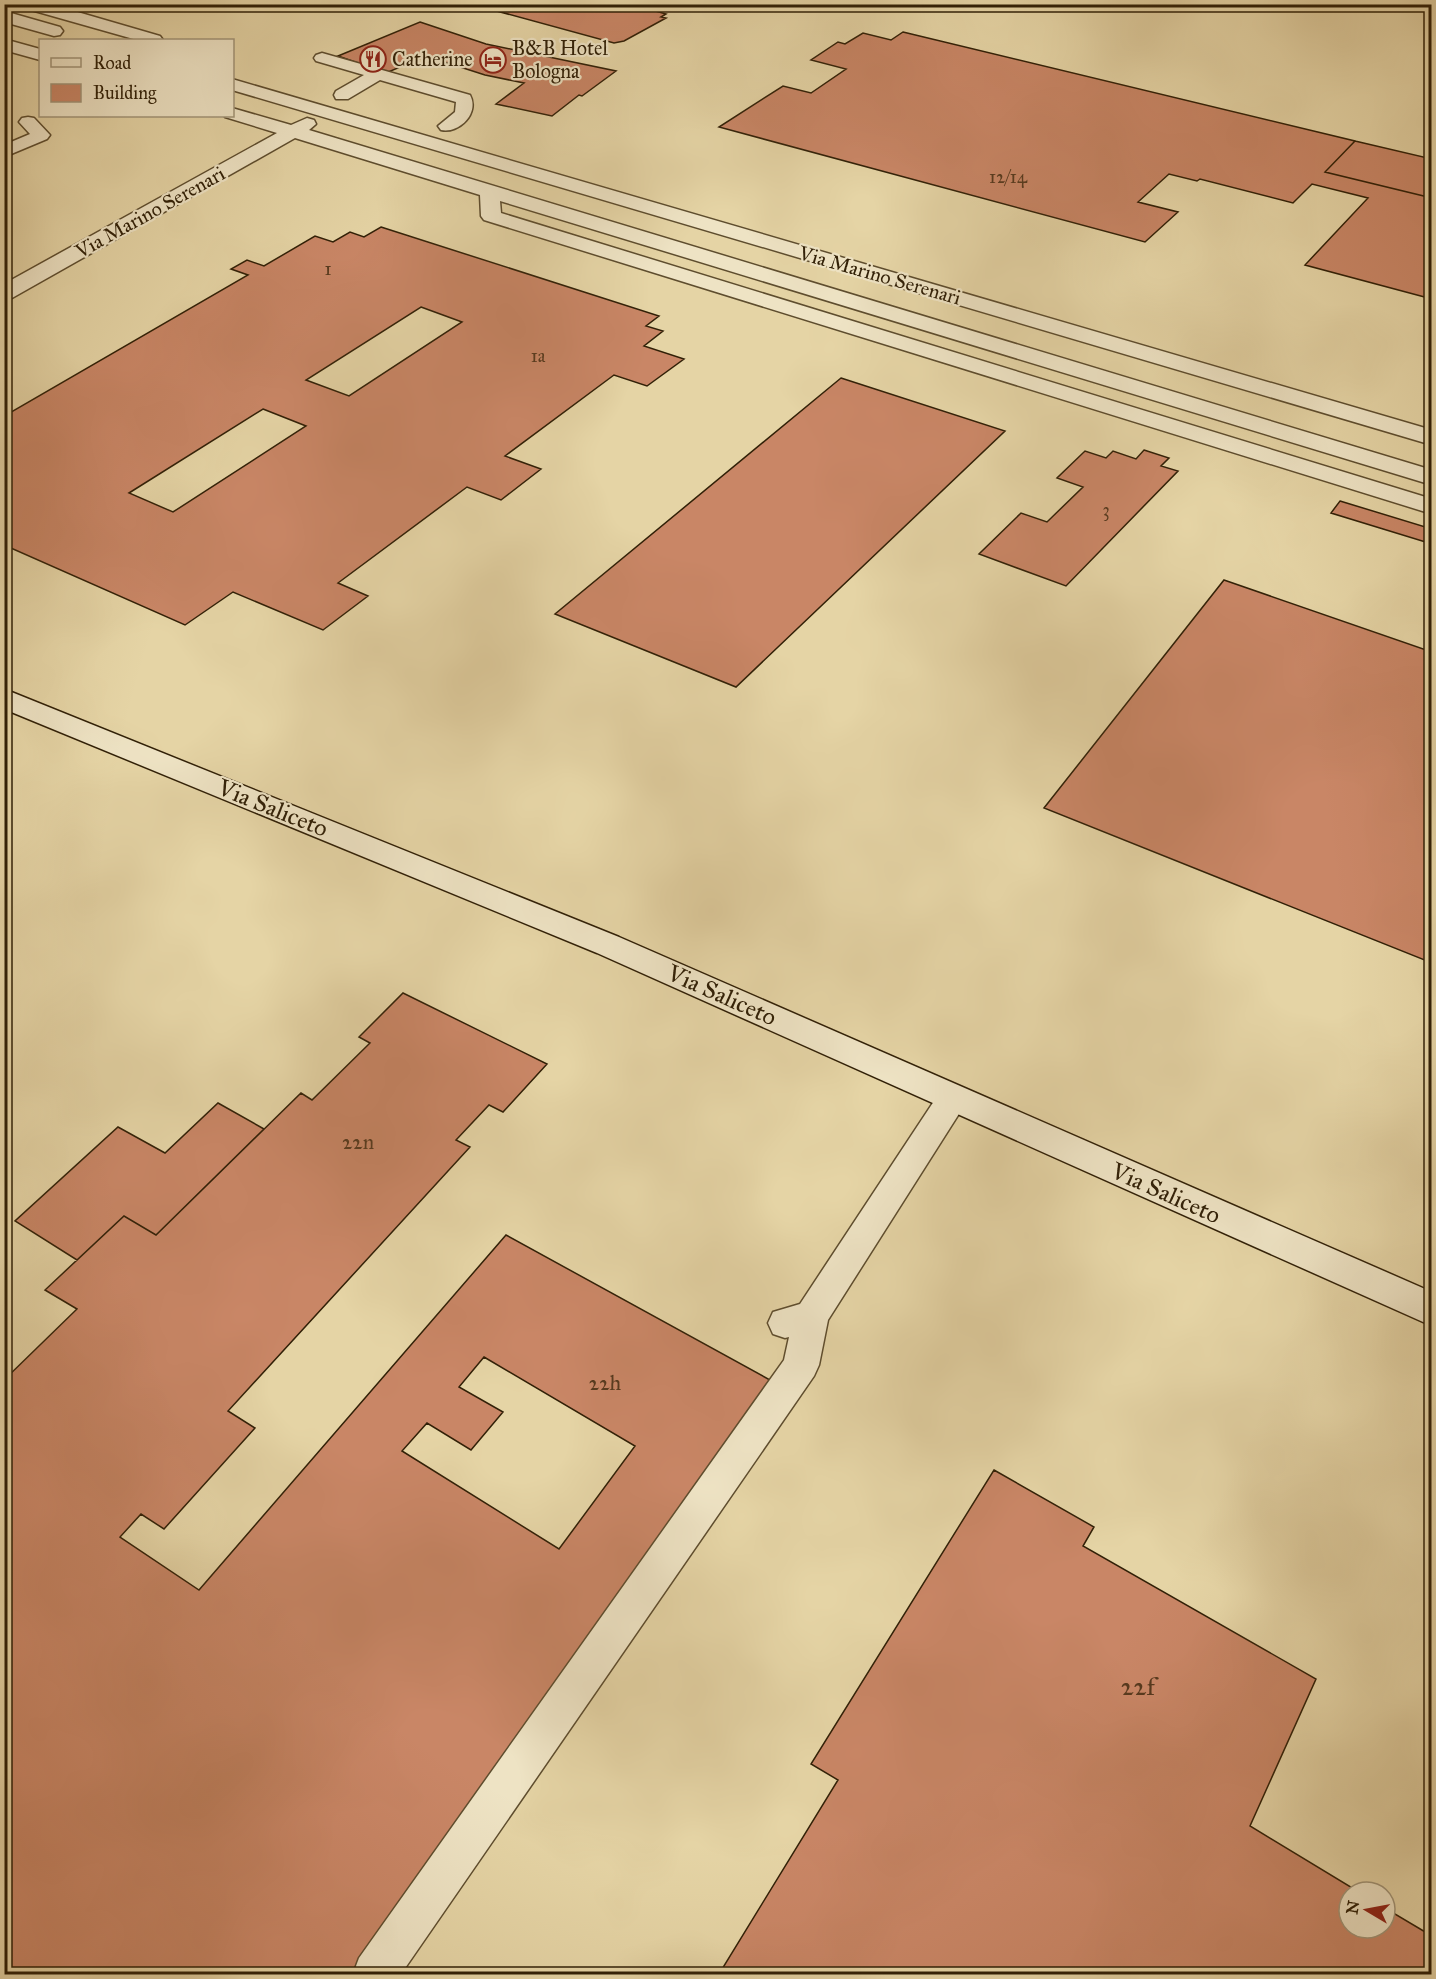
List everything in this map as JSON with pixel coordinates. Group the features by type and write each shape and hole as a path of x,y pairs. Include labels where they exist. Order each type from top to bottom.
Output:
{"street":[{"path":"30,4 151,39"},
{"path":"4,16 70,35"},
{"path":"4,44 39,55"},
{"name":"Via Marino Serenari","path":"234,85 1431,438"},
{"path":"320,88 363,101"},
{"name":"Via Marino Serenari","path":"4,293 295,132 328,112 342,95"},
{"name":"Via Marino Serenari","path":"234,114 1431,478"},
{"path":"426,120 469,132"},
{"path":"509,166 534,151"},
{"path":"490,191 491,216 1431,507"},
{"path":"732,231 753,216"},
{"path":"656,267 682,249"},
{"path":"1039,322 1057,305"},
{"path":"940,355 962,335"},
{"path":"1252,451 1270,429"},
{"name":"Via Saliceto","path":"12,699 608,945 1431,1310"}],"lane":[{"path":"322,58 465,99 466,108 463,116 447,126"},
{"path":"342,95 378,74"},
{"path":"4,152 41,135 27,118"},
{"path":"375,1974 801,1365 798,1320 953,1098"}],"building":[{"path":"471,4 631,4 666,14 661,17 666,18 624,41 614,43"},
{"path":"420,22 486,44 616,71 552,116 496,104 524,83 485,75 426,56 386,73 338,56"},
{"path":"903,32 1355,141 1325,172 1432,198 1432,299 1305,265 1368,198 1312,184 1293,203 1200,179 1197,181 1169,174 1138,202 1178,212 1145,242 719,127 783,86 811,93 846,69 811,60 838,42 845,44 863,33 891,40"},
{"path":"1355,141 1432,159 1432,198 1325,172"},
{"path":"381,227 659,316 646,326 663,331 644,346 684,359 647,386 614,375 505,456 541,469 501,500 467,487 338,583 368,596 323,630 233,592 185,625 4,545 4,412 8,414 248,275 231,269 247,260 264,266 315,236 333,242 350,232 364,237","holes":["421,307 462,322 349,396 306,380","263,409 306,426 173,512 129,493"]},
{"path":"841,378 1005,431 736,687 555,614"},
{"path":"1144,450 1169,458 1161,466 1178,471 1066,586 979,554 1021,513 1047,522 1083,487 1057,478 1085,451 1106,458 1113,451 1136,459"},
{"path":"1340,501 1432,529 1432,544 1331,513"},
{"path":"1224,580 1432,652 1432,963 1044,808"},
{"path":"403,993 547,1064 503,1112 489,1105 456,1140 470,1147 228,1411 255,1428 164,1529 141,1514 120,1537 199,1590 506,1235 770,1380 352,1974 4,1974 4,1380 77,1309 45,1290 124,1216 156,1235 301,1093 312,1100 370,1043 359,1037","holes":["484,1357 635,1446 559,1549 402,1451 427,1423 471,1450 503,1412 459,1387"]},
{"path":"218,1103 264,1129 156,1235 124,1216 77,1260 15,1221 118,1127 165,1153"},
{"path":"994,1470 1094,1527 1083,1546 1316,1679 1250,1826 1339,1880 1337,1880 1337,1940 1397,1940 1397,1915 1432,1936 1432,1974 719,1974 838,1780 811,1764"}],"place":[{"name":"Catherine","path":"373,59"},
{"name":"B&B Hotel Bologna","path":"493,60"}]}
